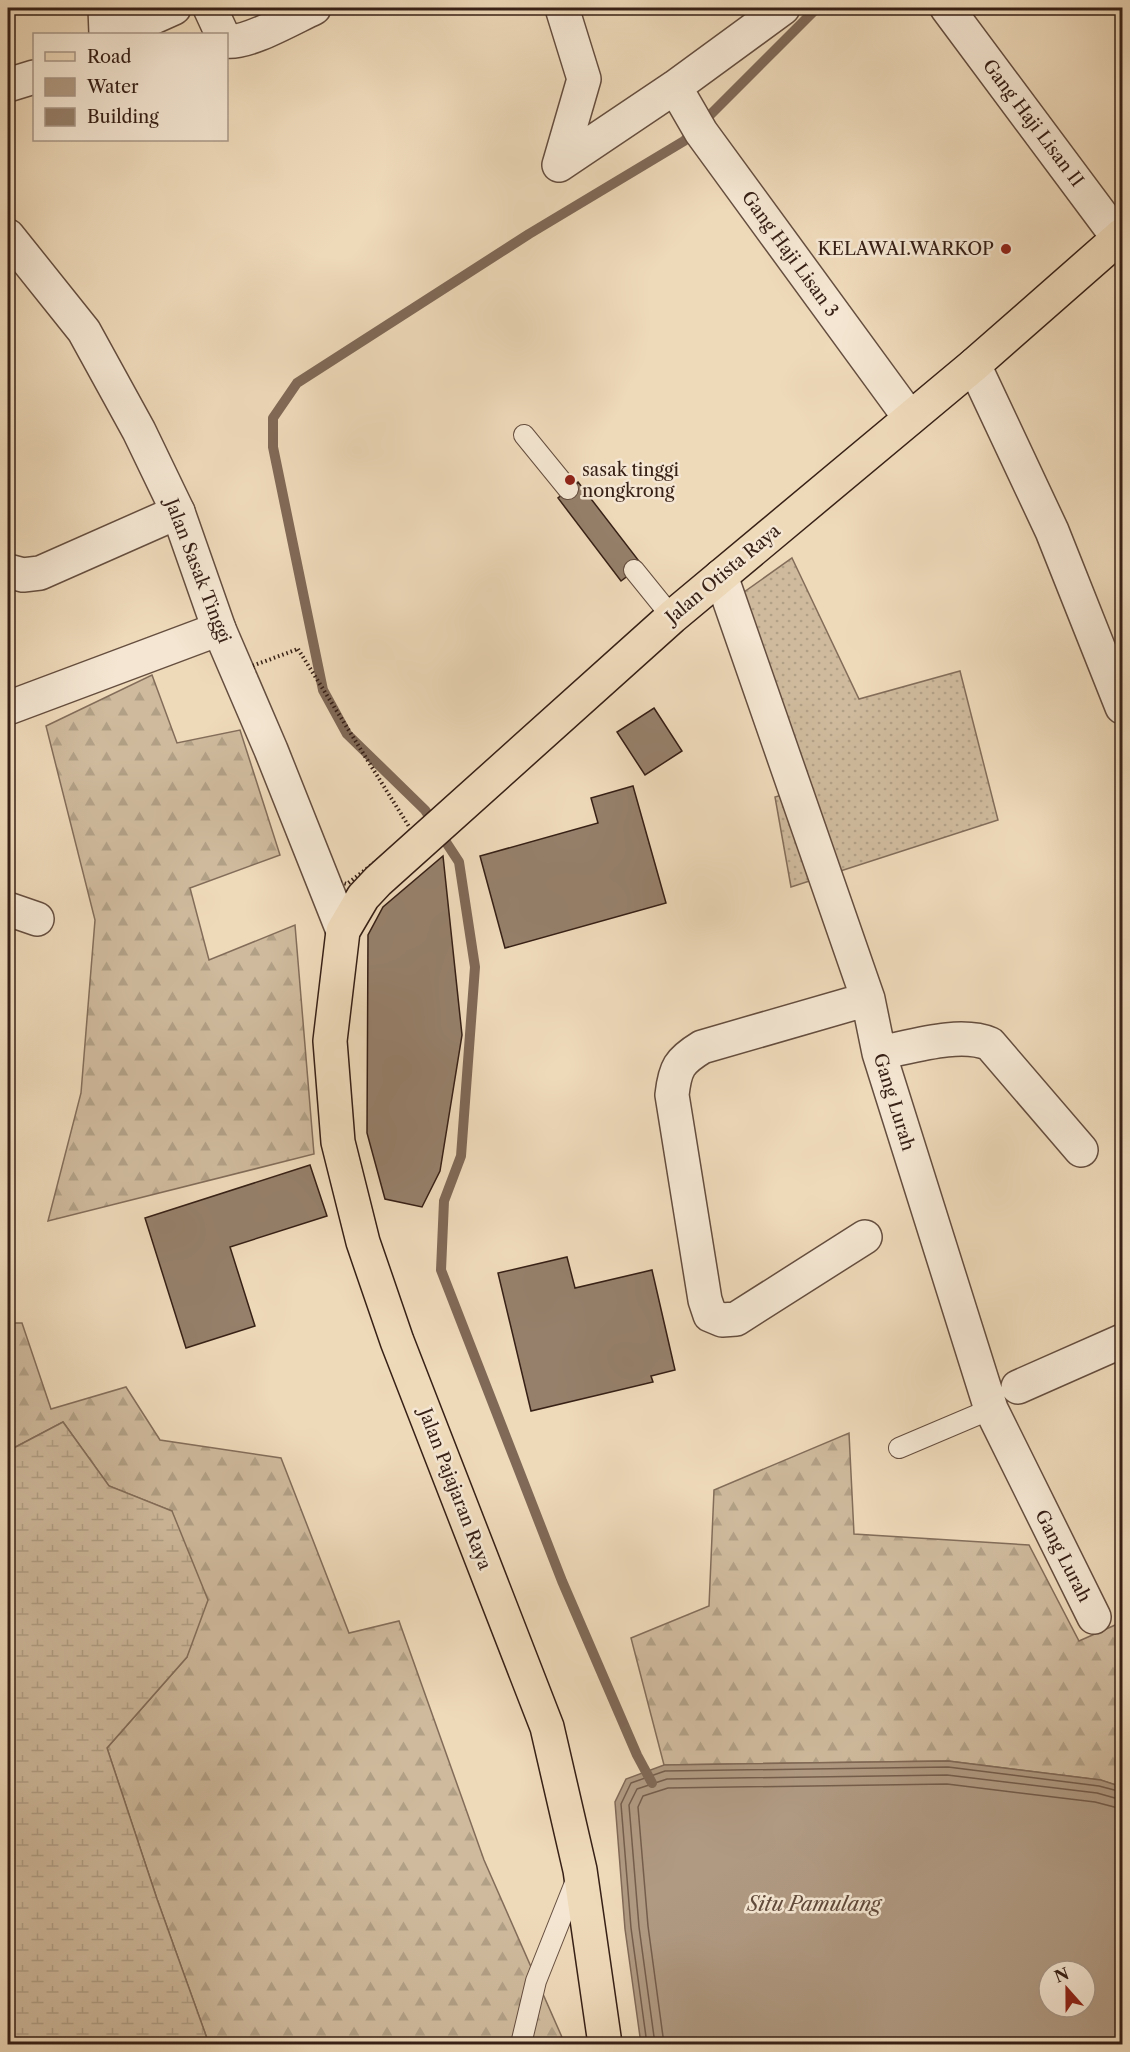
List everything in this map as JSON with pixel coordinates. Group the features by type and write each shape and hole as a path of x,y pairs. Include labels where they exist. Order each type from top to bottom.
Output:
{"main road":[{"name":"Jalan Otista Raya","path":"342,931 363,897 415,840 465,804 672,617 1122,238"},
{"name":"Jalan Pajajaran Raya","path":"342,931 330,1041 338,1142 363,1242 401,1352 547,1727 580,1869 604,2044"}],"street":[{"path":"105,8 106,33"},
{"path":"118,33 174,8"},
{"path":"210,8 222,33"},
{"path":"228,41 236,41 253,35 314,8"},
{"path":"562,8 584,79 559,165 679,94 783,8"},
{"name":"Gang Haji Lisan II","path":"947,8 1122,238"},
{"path":"8,85 33,77"},
{"name":"Gang Haji Lisan 3","path":"679,94 701,132 910,418"},
{"name":"Jalan Sasak Tinggi","path":"8,236 84,332 139,431 178,512 219,629 271,750 342,931"},
{"path":"974,365 1044,513 1120,693"},
{"path":"8,571 23,575 40,573 178,512"},
{"name":"Gang Lurah","path":"721,576 868,999 879,1053 991,1409 1094,1617"},
{"path":"8,708 219,629"},
{"path":"865,1238 736,1319 722,1320 710,1315 705,1300 672,1095 675,1072 685,1057 702,1047 868,999"},
{"path":"879,1053 959,1039 977,1038 990,1044 1081,1150"},
{"path":"1018,1387 1122,1341"}],"lane":[{"path":"524,435 568,489"},
{"path":"634,570 672,617"},
{"path":"899,1448 991,1409"},
{"path":"520,2044 536,1981 580,1869"}],"path":[{"path":"298,649 415,840 347,884 325,878 312,859 252,666 298,649"}],"green space":[{"path":"792,558 859,699 960,671 998,820 791,887 775,797 806,788 737,597"},
{"path":"152,675 177,743 240,730 280,855 190,888 209,960 295,925 314,1154 48,1221 81,1093 95,920 46,726"},
{"path":"8,1323 22,1323 51,1409 126,1387 160,1440 281,1458 349,1633 399,1621 484,1860 565,2044 209,2044 157,1899 107,1748 187,1657 172,1511 109,1486 63,1422 8,1451"},
{"path":"63,1422 109,1486 172,1511 208,1600 187,1657 107,1748 157,1899 209,2044 8,2044 8,1451"},
{"path":"849,1433 854,1534 1029,1545 1079,1641 1122,1622 1122,1787 1100,1780 948,1761 664,1765 631,1638 709,1606 714,1490"}],"water":[{"name":"Situ Pamulang","path":"948,1761 1101,1780 1122,1787 1122,2044 641,2044 625,1929 615,1802 626,1779 664,1765"}],"building":[{"path":"578,482 642,565 621,581 558,498"},
{"path":"654,708 682,751 645,775 617,732"},
{"path":"633,786 666,903 505,948 480,856 598,823 591,798"},
{"path":"443,856 462,1035 440,1171 422,1207 385,1199 367,1133 368,935 383,907"},
{"path":"310,1165 327,1216 230,1247 255,1326 186,1348 145,1218"},
{"path":"567,1257 575,1288 652,1270 675,1370 651,1376 653,1382 531,1411 498,1273"}],"waterway":[{"path":"652,1783 637,1755 562,1581 441,1270 444,1201 461,1156 475,967 459,862 425,810 347,734 323,690 273,447 273,418 297,383 529,234 684,141 817,8"}],"place":[{"name":"KELAWAI.WARKOP","path":"1006,249"},
{"name":"sasak tinggi nongkrong","path":"570,480"}]}
